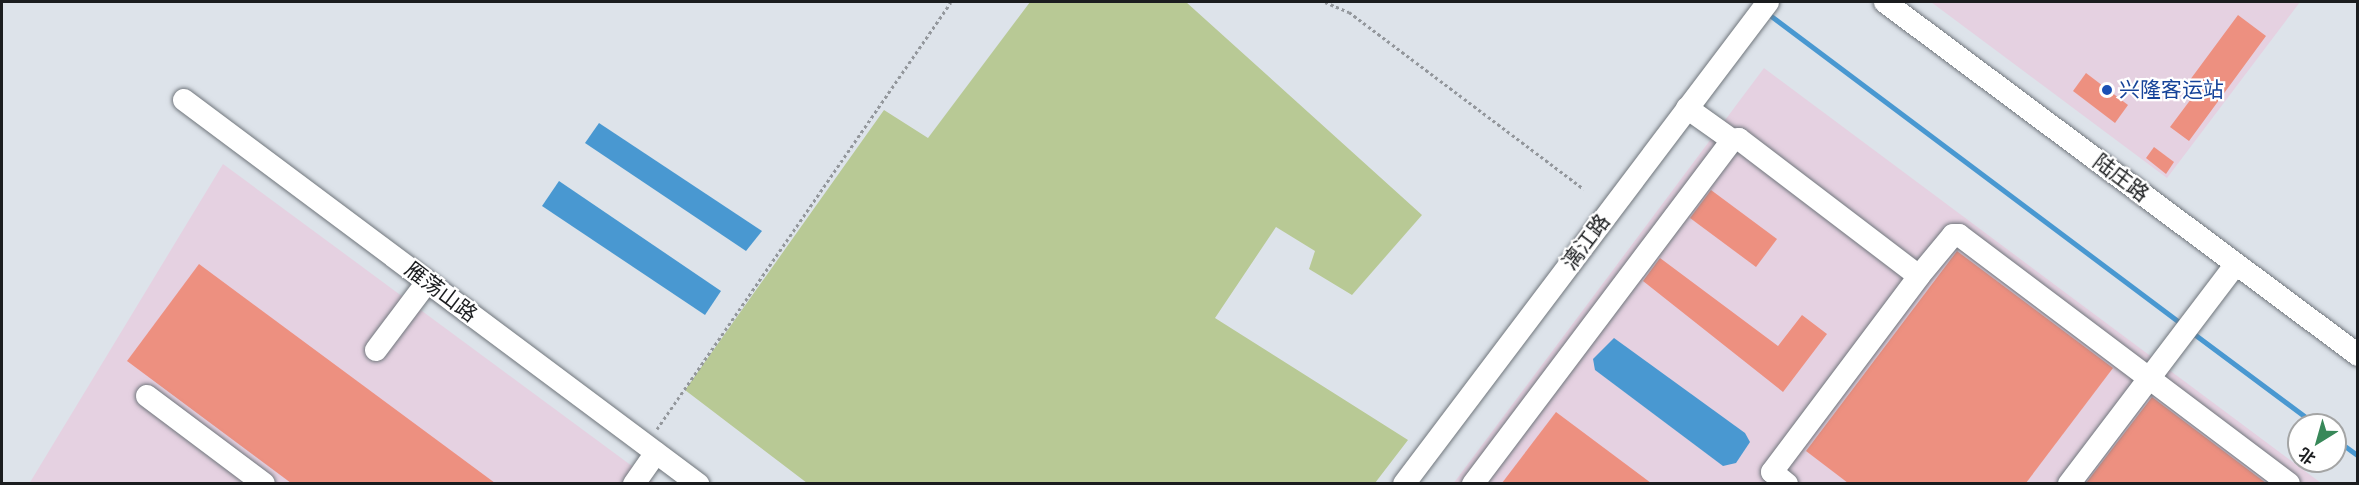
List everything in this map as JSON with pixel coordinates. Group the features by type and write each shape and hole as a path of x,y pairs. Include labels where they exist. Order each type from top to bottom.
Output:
{"street":[{"name":"漓江路","path":"1404,483 1768,2"},
{"name":"陆庄路","path":"1885,2 2358,355"},
{"name":"雁荡山路","path":"184,100 698,483"},
{"path":"1687,108 1732,140 1739,139 1919,276"},
{"path":"1473,483 1732,140"},
{"path":"1786,483 1772,472 1919,276 1953,235 1959,234 2289,483"},
{"path":"2069,483 2236,264"},
{"path":"376,350 428,282"},
{"path":"147,396 260,482"},
{"path":"634,483 651,449"}],"path":[{"path":"651,449 951,2"},
{"path":"1325,2 1349,12 1584,189"}],"shaded area":[{"path":"1931,2 2300,2 2167,178"},
{"path":"1764,68 2287,458 2287,473 2308,473 2321,483 1453,484"},
{"path":"223,164 655,483 29,484"}],"green space":[{"path":"1030,2 1186,2 1422,215 1352,295 1309,269 1315,251 1276,227 1215,318 1408,440 1375,483 807,483 685,390 884,110 928,138"}],"water":[{"path":"599,123 762,231 746,251 585,143"},
{"path":"559,181 721,291 705,315 542,206"},
{"path":"1614,338 1745,433 1750,442 1736,463 1723,466 1595,370 1593,359"}],"building":[{"path":"2238,15 2266,36 2189,141 2170,127 2194,95 2184,88"},
{"path":"2086,73 2128,105 2115,123 2073,91"},
{"path":"2154,147 2174,162 2166,174 2146,158"},
{"path":"1711,190 1777,239 1756,267 1690,218"},
{"path":"1957,251 2113,368 2026,483 1848,483 1806,451"},
{"path":"1660,258 1778,346 1802,315 1827,334 1783,392 1643,281"},
{"path":"199,264 495,483 291,483 127,361"},
{"path":"2152,397 2266,483 2086,483"},
{"path":"1556,412 1651,483 1502,483"}],"waterway":[{"path":"1771,16 2183,325"},
{"path":"2190,331 2300,413"},
{"path":"2347,448 2358,456"}],"place":[{"name":"兴隆客运站","path":"2107,90"}]}
